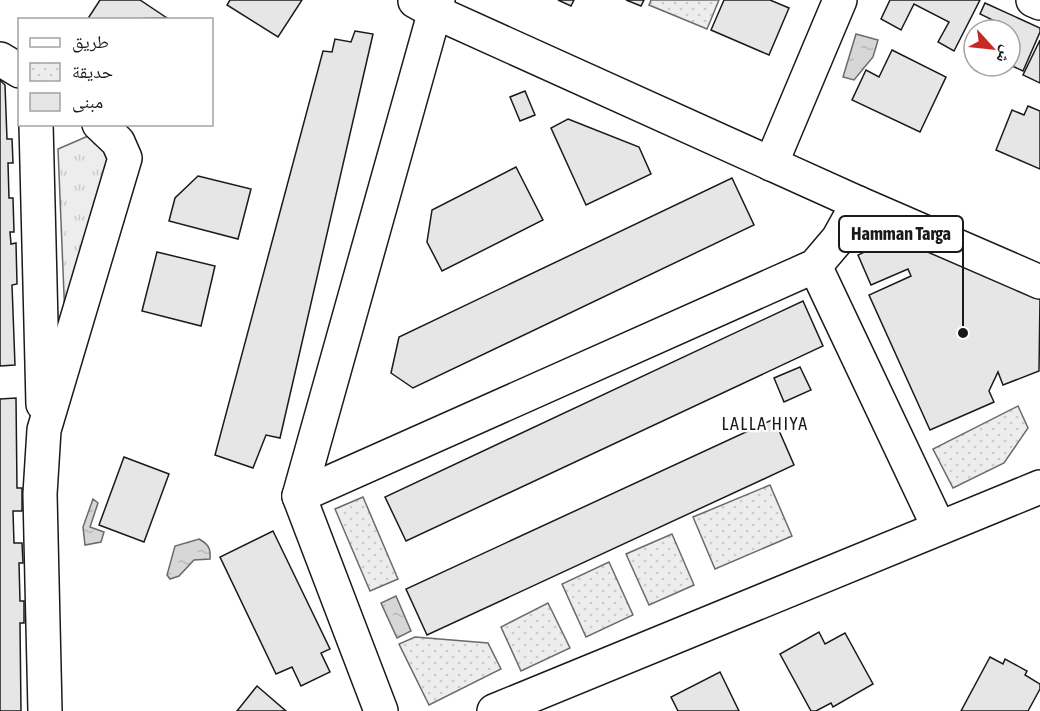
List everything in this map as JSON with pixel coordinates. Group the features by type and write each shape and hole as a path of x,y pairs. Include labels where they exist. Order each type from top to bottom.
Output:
{"street":[{"path":"771,164 840,0"},
{"path":"1034,0 1040,3"},
{"path":"381,711 299,496 429,4 771,164 1040,282"},
{"path":"0,58 18,70"},
{"path":"36,126 44,430 40,494 45,711"},
{"path":"44,430 125,158 118,142 101,126"},
{"path":"299,496 815,266 838,239 858,203"},
{"path":"815,266 939,528"},
{"path":"494,711 1040,487"}],"green space":[{"path":"651,0 719,0 707,29 649,5"},
{"path":"95,133 119,159 66,343 58,149"},
{"path":"1018,406 1028,428 1004,463 953,488 933,449"},
{"path":"770,485 792,536 715,569 693,517"},
{"path":"363,497 398,579 370,591 335,509"},
{"path":"672,534 694,585 649,605 626,554"},
{"path":"609,562 633,615 586,637 562,584"},
{"path":"548,603 570,648 521,671 501,627"},
{"path":"415,637 488,643 501,669 429,705 399,644"}],"water":[{"path":"856,34 878,40 873,57 854,80 843,77"},
{"path":"93,499 98,503 90,527 104,532 101,542 85,545 83,527"},
{"path":"199,539 208,547 210,559 194,560 179,576 170,579 167,575 175,546"},
{"path":"396,596 411,631 397,638 381,603"}],"building":[{"path":"100,0 140,0 167,18 88,18"},
{"path":"230,0 302,0 278,37 227,5"},
{"path":"558,0 574,0 571,6"},
{"path":"626,0 644,0 641,6"},
{"path":"724,0 770,0 789,8 769,55 711,30"},
{"path":"890,0 980,0 971,18 962,18 962,35 954,51 938,42 949,22 914,4 901,30 881,19"},
{"path":"985,3 1018,18 988,18 980,14"},
{"path":"1022,20 1040,28 1022,71"},
{"path":"355,31 373,34 280,438 266,435 253,468 215,455 323,51 332,52 335,39 351,42"},
{"path":"1040,40 1040,83 1023,75"},
{"path":"892,50 946,77 920,132 852,100 866,70 879,77"},
{"path":"0,80 5,85 7,139 12,139 13,163 8,163 9,198 13,198 14,232 10,232 11,244 16,243 17,284 12,285 15,365 0,366"},
{"path":"525,91 535,115 520,121 510,97"},
{"path":"1028,106 1040,111 1040,169 996,150 1012,110 1024,115"},
{"path":"568,119 639,147 651,174 586,205 551,128"},
{"path":"516,167 543,220 442,271 427,242 432,210"},
{"path":"198,176 251,189 238,239 169,221 175,198"},
{"path":"732,178 754,225 413,388 391,373 399,337"},
{"path":"896,237 1040,298 1039,371 1003,385 998,372 989,391 994,402 930,430 869,295 911,276 908,269 871,285 858,255"},
{"path":"157,252 215,266 201,326 142,311"},
{"path":"803,301 823,346 406,541 385,497"},
{"path":"800,367 811,390 784,402 774,378"},
{"path":"16,398 17,488 22,488 22,511 13,511 14,543 22,543 23,563 19,563 20,601 24,601 24,623 20,623 21,711 0,711 0,399"},
{"path":"774,419 794,465 427,635 406,589"},
{"path":"124,457 169,474 144,542 99,525"},
{"path":"273,531 330,649 321,653 330,672 301,686 292,667 276,674 220,557"},
{"path":"819,632 825,644 845,633 873,684 833,707 831,703 816,711 811,711 780,654"},
{"path":"990,657 1003,664 1005,659 1027,671 1025,675 1040,684 1040,689 1028,711 961,711"},
{"path":"720,672 739,711 678,711 671,697"},
{"path":"257,686 286,711 237,711"}],"place":[{"name":"Hamman Targa","path":"963,333"}],"district":[{"name":"LALLA HIYA","path":"765,424"}]}
